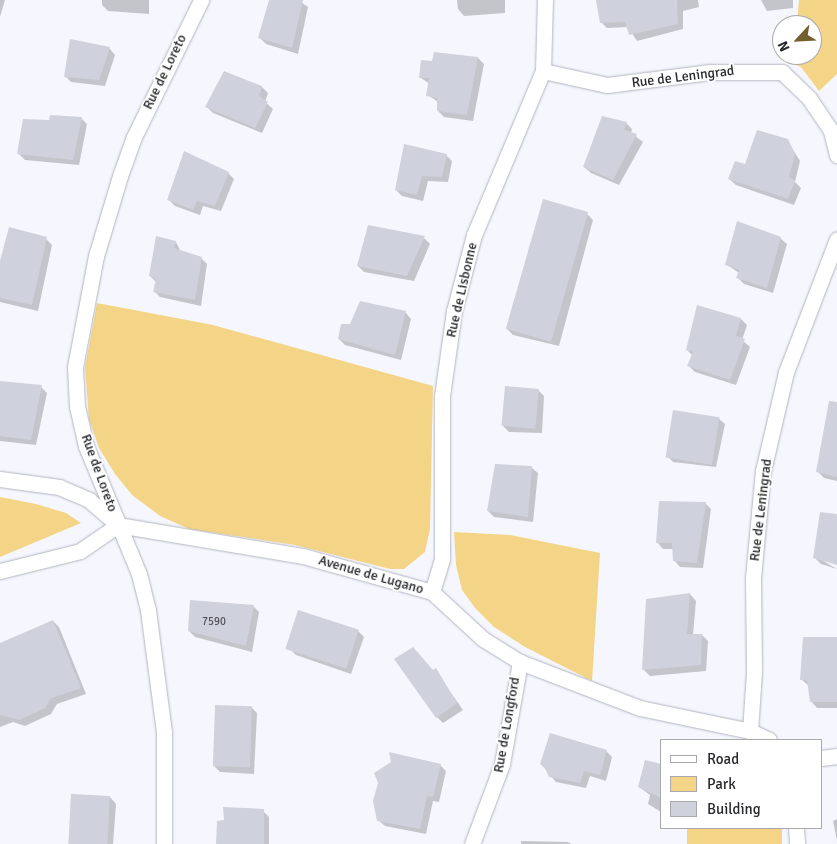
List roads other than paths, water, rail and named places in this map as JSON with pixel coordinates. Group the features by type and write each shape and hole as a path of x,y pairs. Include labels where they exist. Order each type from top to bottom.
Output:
{"street":[{"name":"Rue de Loreto","path":"164,844 166,771 156,664 139,574 86,446 77,406 75,367 78,342 96,256 120,176 138,130 201,0"},
{"name":"Rue de Lisbonne","path":"432,592 442,559 442,396 454,311 474,235 543,71 545,0"},
{"name":"Rue de Leningrad","path":"543,71 607,85 710,72 747,70 782,72 809,98 831,131 837,155"},
{"name":"Rue de Leningrad","path":"750,731 754,672 754,578 763,471 786,372 837,239"},
{"path":"0,479 59,487 89,500 118,525 80,551 0,571"},
{"name":"Avenue de Lugano","path":"118,525 303,556 432,592 483,639 520,662 640,708 750,731 767,739"},
{"name":"Rue de Longford","path":"472,844 500,772 520,662"},
{"path":"822,758 837,756"},
{"path":"796,829 797,844"}]}
